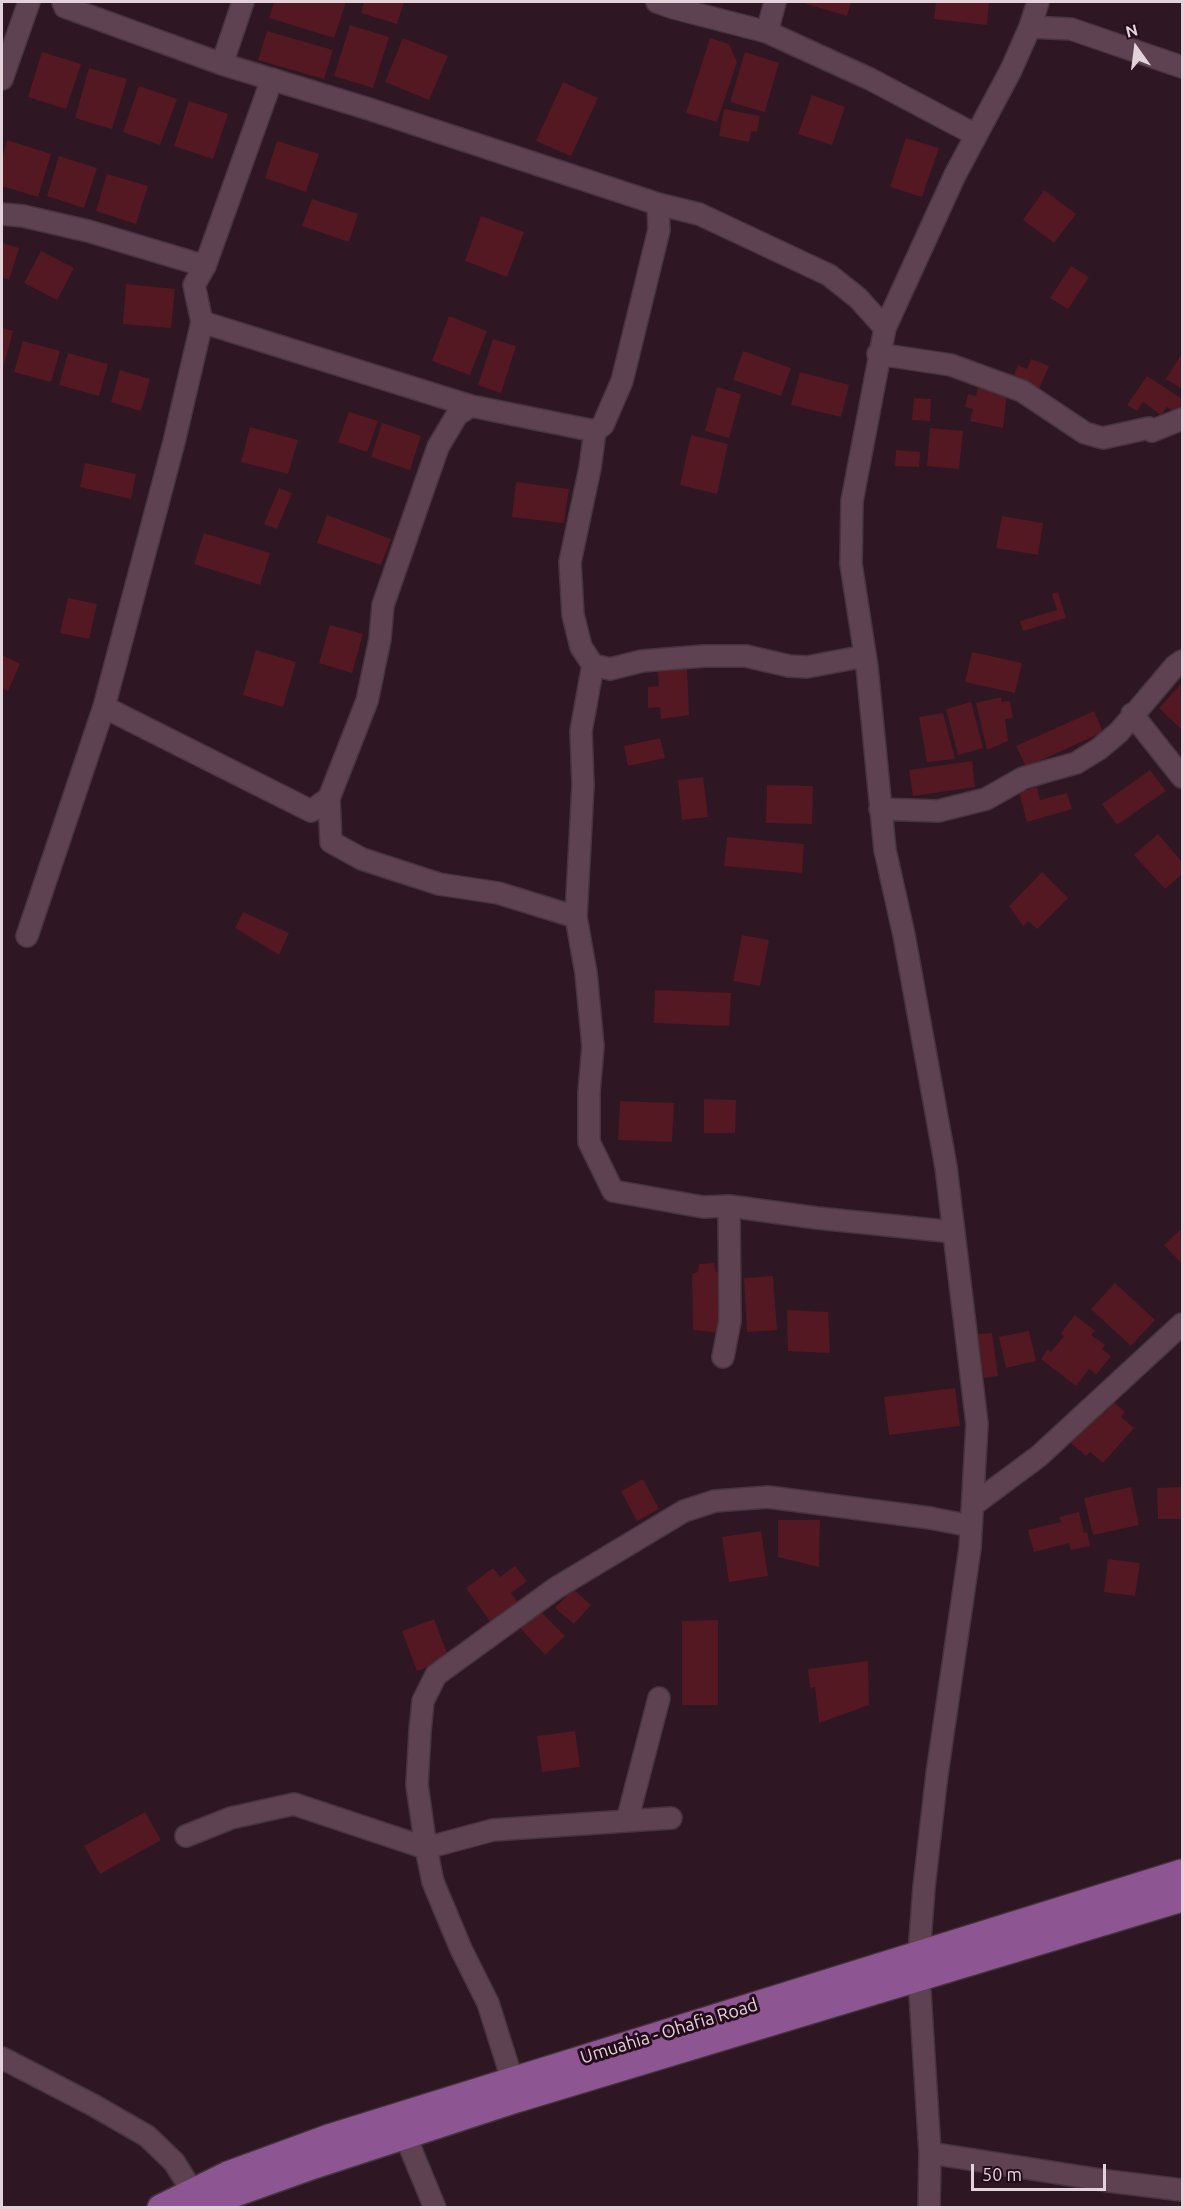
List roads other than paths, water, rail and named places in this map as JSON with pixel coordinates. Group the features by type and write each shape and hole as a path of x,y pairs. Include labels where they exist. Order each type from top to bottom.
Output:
{"main road":[{"name":"Umuahia - Ohafia Road","path":"161,2208 232,2194 919,1966 1182,1873"},
{"name":"Umuahia - Ohafia Road","path":"197,2200 228,2175 328,2138 512,2079 919,1966 1182,1898"}],"street":[{"path":"2,79 29,2"},
{"path":"222,64 243,2"},
{"path":"657,2 767,32 870,79 976,135"},
{"path":"767,32 775,2"},
{"path":"929,2208 930,2152 919,1966 924,1887 937,1774 970,1548 977,1424 946,1167 885,850 865,656 851,564 852,501 878,354 885,328 955,176 1011,70 1038,2"},
{"path":"65,3 222,64 658,204 699,214 829,275 858,298 885,328"},
{"path":"1030,27 1071,29 1182,67"},
{"path":"27,936 104,707 174,442 202,321 194,285 205,266 272,79"},
{"path":"202,321 471,405 595,430 603,425 622,381 659,230 658,204"},
{"path":"2,214 23,216 88,231 205,266"},
{"path":"878,354 951,365 1022,391 1085,433 1103,438 1149,429 1152,431 1182,419"},
{"path":"471,405 458,415 438,447 383,605 380,639 367,701 328,798 331,842 362,859 439,884 498,893 576,917"},
{"path":"595,430 590,468 570,562 573,615 580,647 593,665 610,669 642,661 704,656 746,656 789,666 807,667 865,656"},
{"path":"880,809 938,811 986,799 1023,778 1076,763 1099,749 1119,732 1132,714 1182,661"},
{"path":"593,665 580,731 583,785 576,917 586,973 593,1046 589,1092 589,1142 613,1191 704,1207 729,1206 954,1232"},
{"path":"104,707 311,811 328,798"},
{"path":"1132,714 1182,777"},
{"path":"723,1357 730,1321 729,1206"},
{"path":"512,2079 488,2003 461,1949 433,1882 426,1848 417,1785 420,1731 423,1701 436,1675 556,1588 684,1511 715,1501 768,1497 930,1518 972,1516 1182,1324"},
{"path":"627,1821 659,1698"},
{"path":"186,1836 231,1818 294,1804 426,1848 493,1830 670,1818"},
{"path":"2,2058 147,2136 174,2162 197,2200"},
{"path":"405,2135 435,2208"},
{"path":"930,2152 1108,2181 1182,2190"}]}
